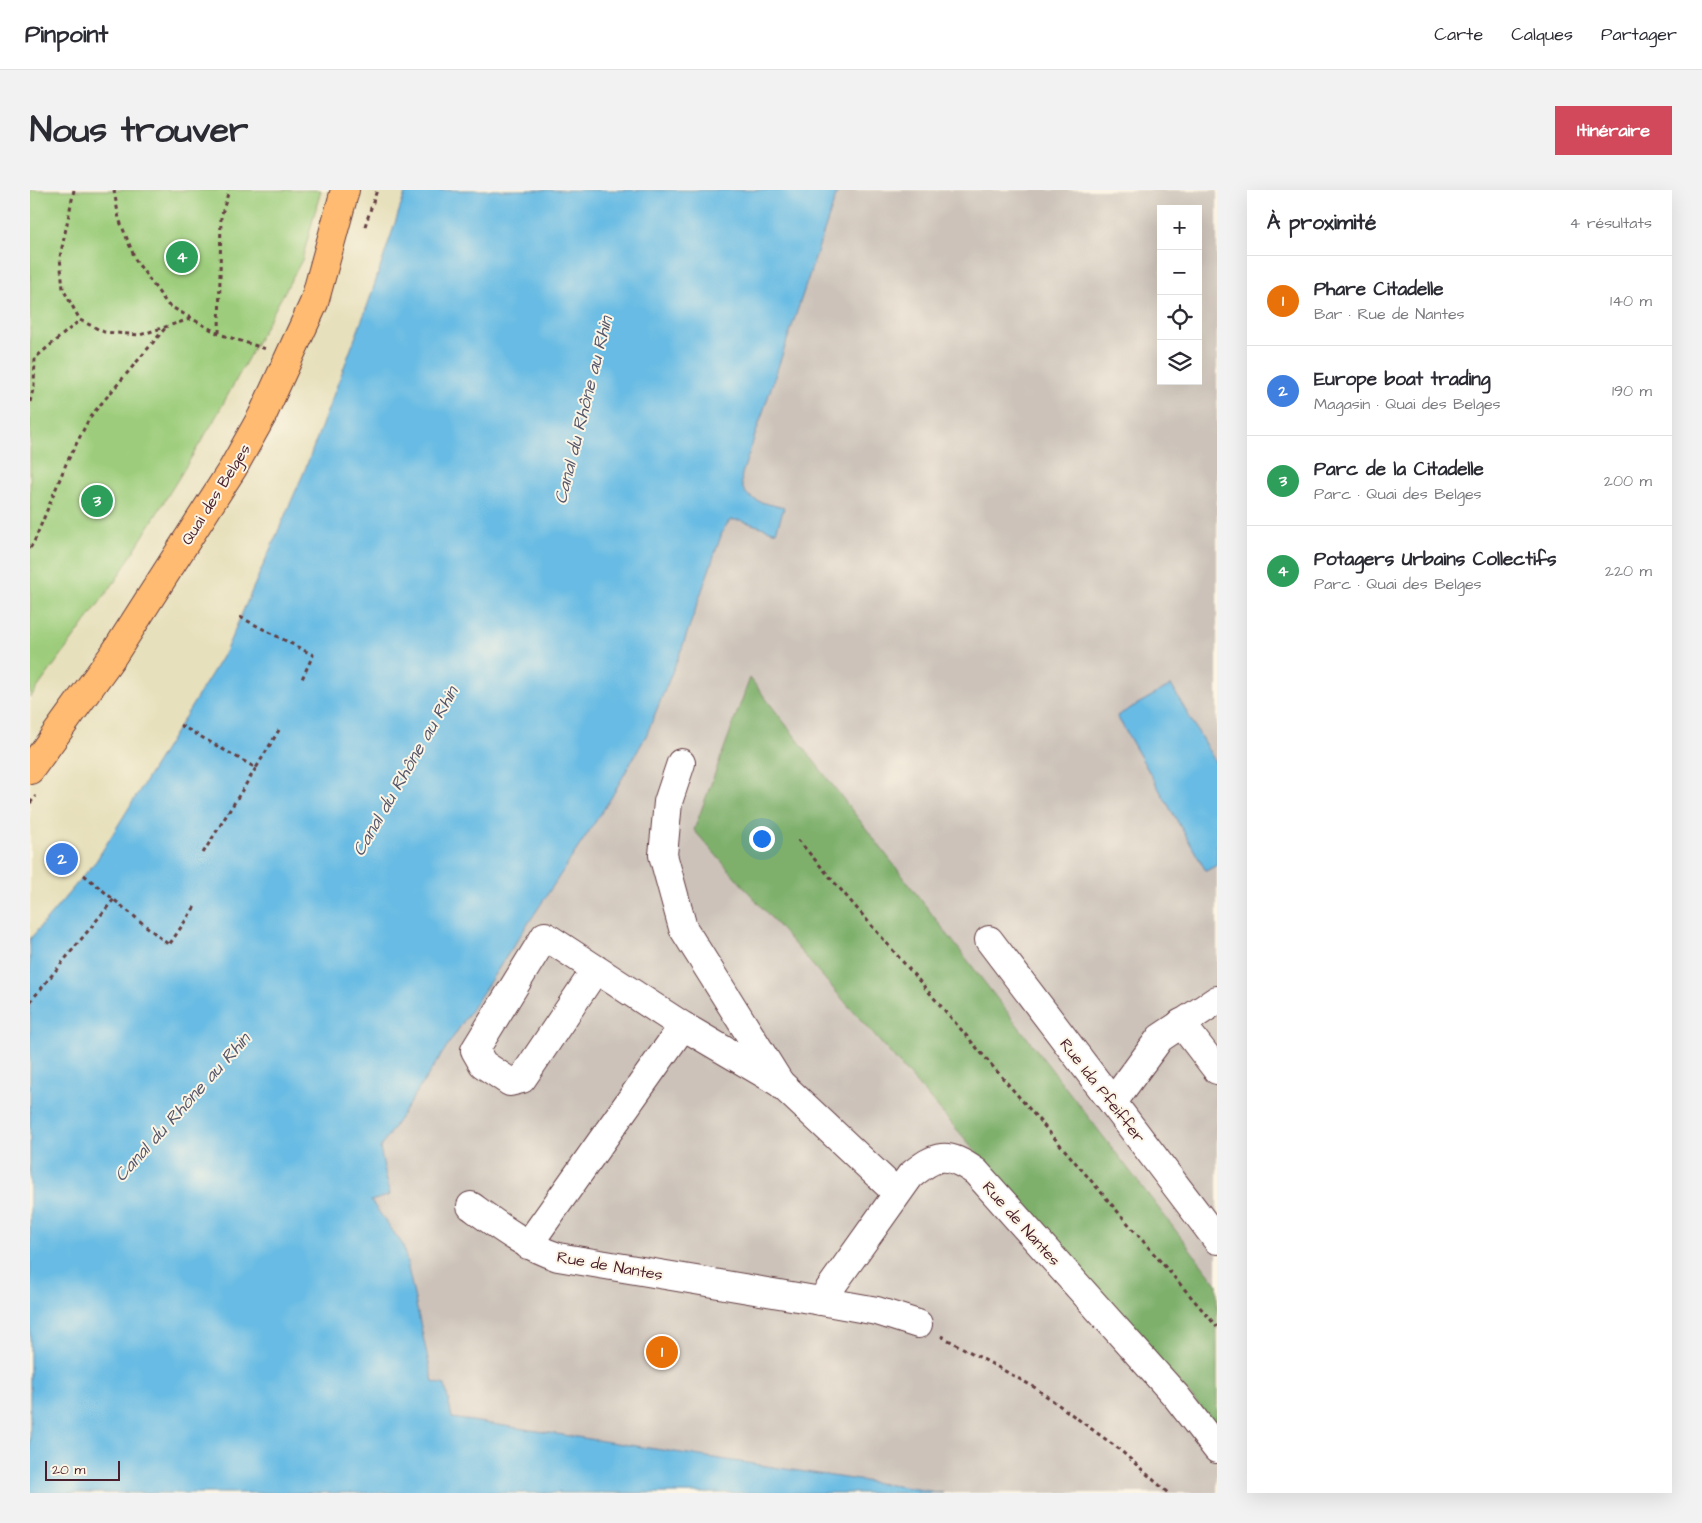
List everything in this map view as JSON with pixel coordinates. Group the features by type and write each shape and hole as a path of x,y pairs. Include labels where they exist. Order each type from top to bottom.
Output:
{"main road":[{"name":"Quai des Belges","path":"30,770 114,654 233,468 262,416 314,303 330,252 345,190"}],"street":[{"path":"682,763 668,802 663,855 683,928 780,1083"},
{"path":"596,970 522,1079 510,1082 484,1064 475,1050 545,936 683,1026 780,1083 897,1193"},
{"name":"Rue Ida Pfeiffer","path":"989,940 1217,1240"},
{"path":"1113,1102 1160,1038 1217,1000"},
{"path":"1181,1023 1217,1070"},
{"path":"528,1245 683,1026"},
{"name":"Rue de Nantes","path":"821,1301 910,1176 929,1160 947,1158 959,1160 976,1172 1176,1396 1217,1449"},
{"name":"Rue de Nantes","path":"471,1206 528,1245 558,1257 877,1311 918,1324"}],"path":[{"path":"74,190 60,257 63,289 80,320 104,332 140,335 193,318"},
{"path":"114,190 118,218 136,261 168,305 219,334 290,357"},
{"path":"219,334 221,217 229,190"},
{"path":"30,402 34,385 35,358 80,320"},
{"path":"30,548 66,464 90,417 167,326"},
{"path":"30,354 35,358"},
{"path":"240,617 313,655 302,679"},
{"path":"180,725 256,768"},
{"path":"203,853 279,730"},
{"path":"798,840 1217,1328"},
{"path":"84,875 169,945 196,905"},
{"path":"30,1002 114,900"},
{"path":"918,1324 1034,1387 1119,1449 1168,1493"}],"shaded area":[{"path":"838,190 1217,190 1217,1493 30,1493 380,1148 611,798"}],"green space":[{"path":"30,190 321,190 302,260 213,422 116,580 30,698"},
{"path":"750,678 1217,1284 1217,1426 694,830"}],"water":[{"name":"Canal du Rhône au Rhin","path":"406,190 838,190 742,474 744,490 748,495 761,502 784,508 776,532 740,520 730,520 723,530 682,648 646,736 611,798 380,1148 390,1195 371,1201 403,1245 433,1382 445,1385 452,1418 943,1493 30,1493 30,939 96,861 225,652 304,472 368,304"},
{"path":"1171,685 1217,765 1217,865 1206,871 1117,716"}],"place":[{"name":"Potagers Urbains Collectifs","path":"182,257"},
{"name":"Parc de la Citadelle","path":"97,501"},
{"name":"Europe boat trading","path":"62,859"},
{"name":"Phare Citadelle","path":"662,1352"}]}
